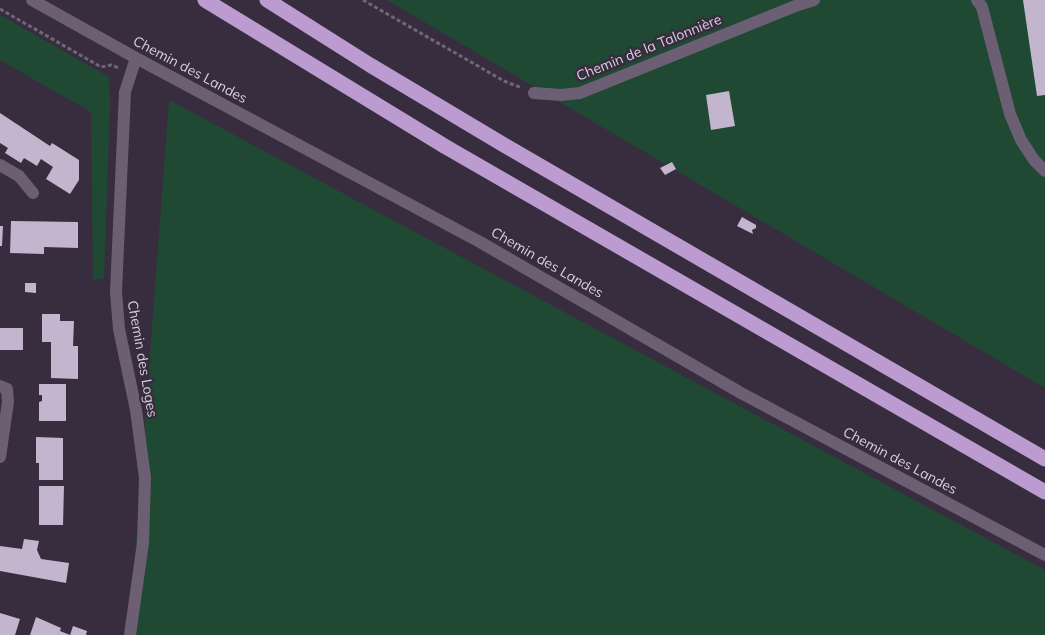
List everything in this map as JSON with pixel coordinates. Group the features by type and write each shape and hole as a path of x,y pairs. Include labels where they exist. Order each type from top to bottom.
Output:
{"highway":[{"path":"205,0 454,152 1045,492"},
{"path":"266,0 504,145 1045,459"}],"street":[{"name":"Chemin des Landes","path":"32,0 136,58 480,242 741,393 1045,555"},
{"name":"Chemin de la Talonnière","path":"534,93 561,95 580,93 814,0"},
{"path":"977,0 982,7 1010,114 1021,140 1034,160 1045,170"},
{"name":"Chemin des Loges","path":"130,635 143,543 146,478 136,410 119,329 116,292 125,92 136,58"},
{"path":"0,165 19,176 33,193"},
{"path":"0,386 6,388 8,402 0,458"}],"path":[{"path":"363,0 504,81 534,93"},
{"path":"0,9 102,67 111,64 131,74"}],"green space":[{"path":"387,0 1045,0 1045,388"},
{"path":"0,15 109,77 110,105 104,278 93,280 91,112 0,60"},
{"path":"169,100 1045,570 1045,635 129,635"}],"building":[{"path":"1023,0 1045,0 1045,95 1037,96"},
{"path":"729,91 735,126 711,130 706,95"},
{"path":"0,113 50,146 52,143 79,160 79,180 70,194 46,179 53,167 41,159 37,166 24,158 21,163 5,153 8,148 0,143"},
{"path":"672,162 676,169 665,175 660,168"},
{"path":"742,217 756,225 756,228 752,230 753,234 737,226"},
{"path":"11,221 78,222 78,248 44,247 44,254 10,253"},
{"path":"0,226 3,226 2,246 0,246"},
{"path":"25,283 36,283 36,293 25,292"},
{"path":"42,314 60,314 60,321 74,321 73,346 78,346 78,379 51,378 51,342 42,342"},
{"path":"0,328 23,328 23,350 0,350"},
{"path":"39,384 66,384 66,421 39,421 39,402 42,401 42,395 39,395"},
{"path":"36,437 63,438 63,480 39,480 39,463 36,463"},
{"path":"39,486 64,486 63,525 39,525"},
{"path":"24,539 39,541 37,550 41,559 69,563 66,583 0,571 0,546 22,549"},
{"path":"0,613 20,619 15,635 0,635"},
{"path":"36,617 61,628 60,631 70,635 30,635"},
{"path":"73,626 87,631 86,635 70,635"}]}
